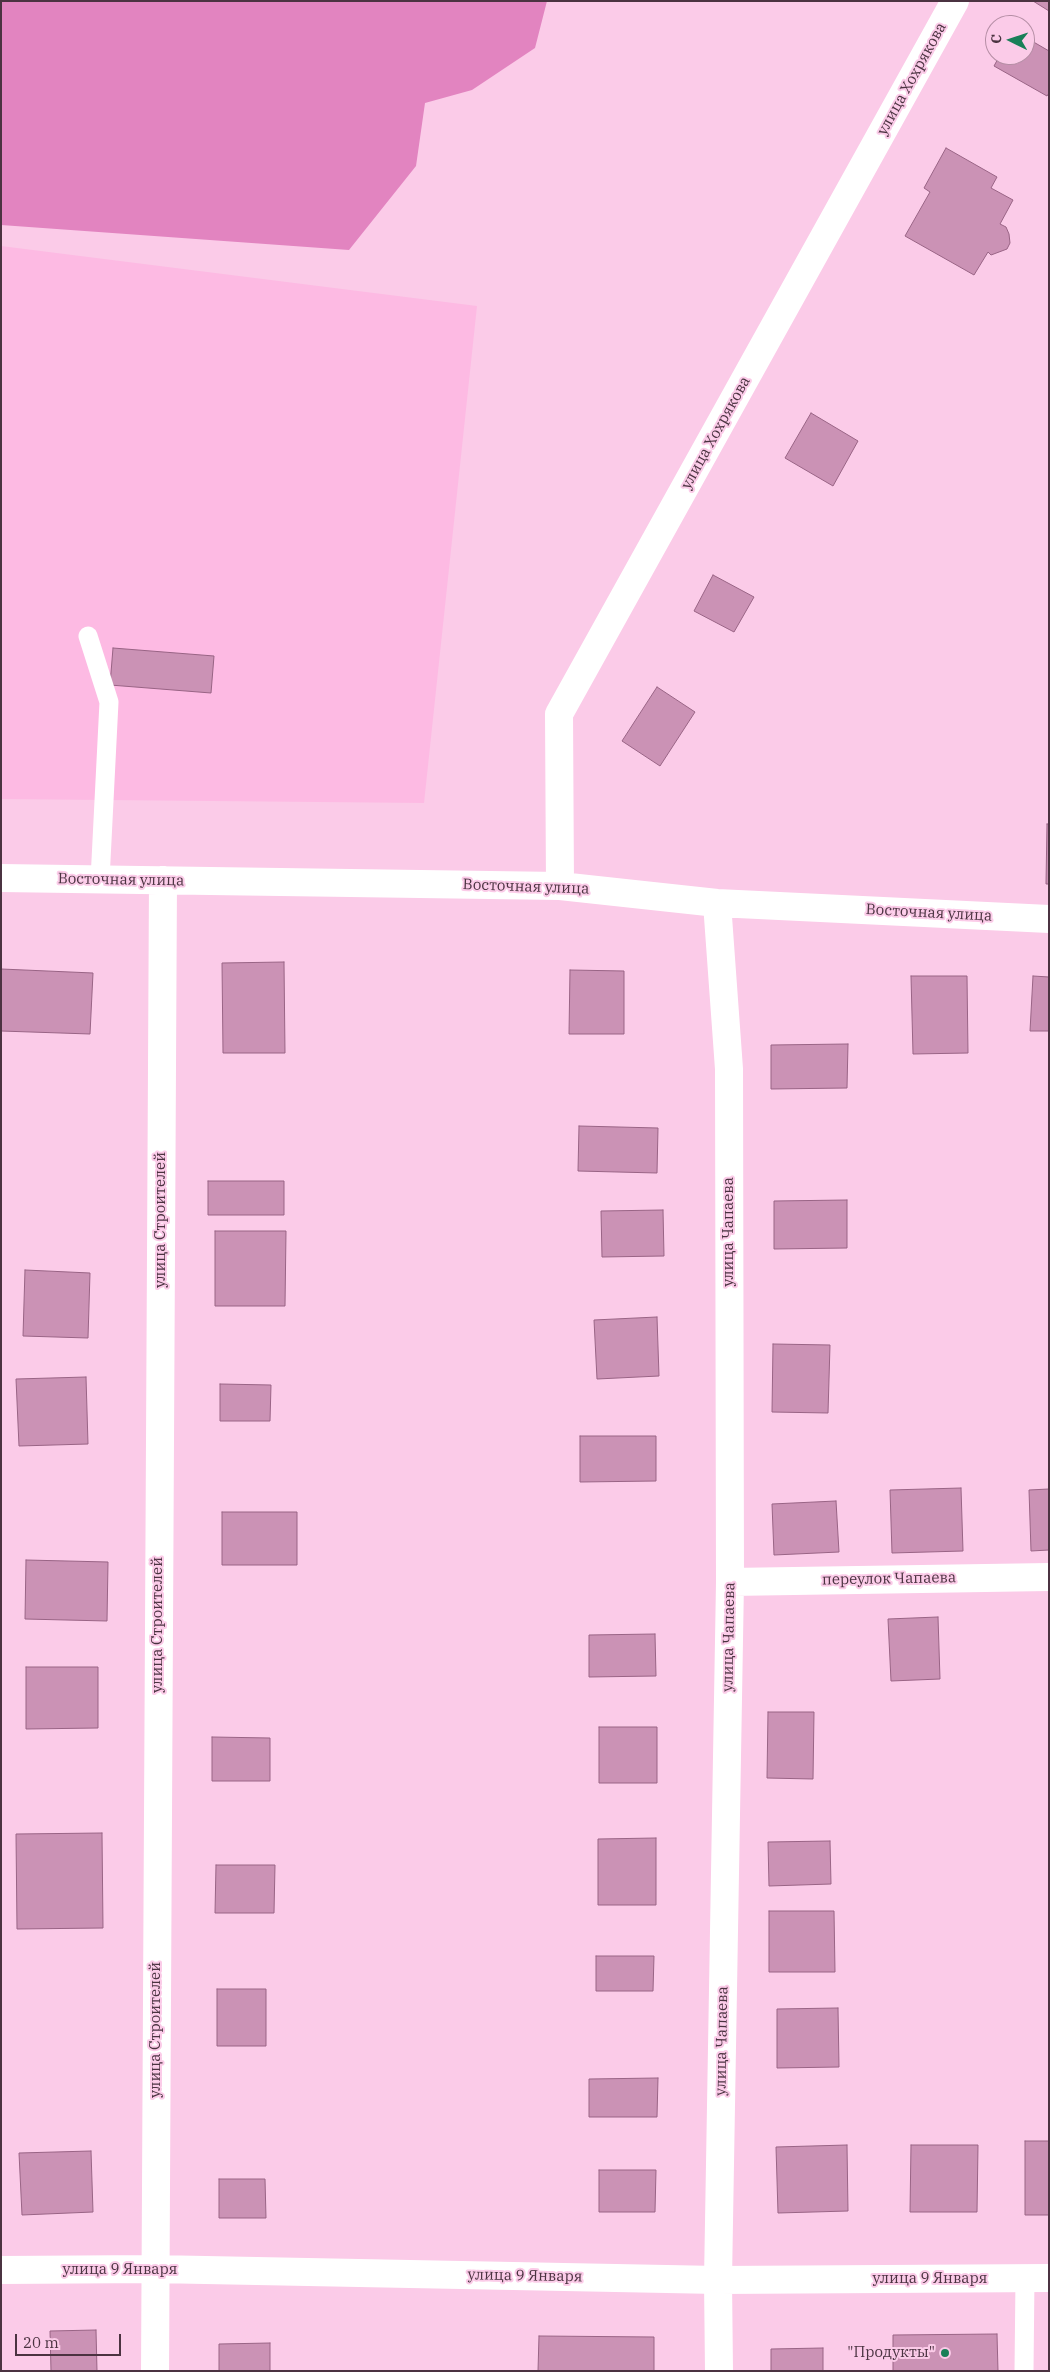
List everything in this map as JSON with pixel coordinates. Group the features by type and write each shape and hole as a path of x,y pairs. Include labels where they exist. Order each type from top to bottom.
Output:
{"street":[{"name":"улица Хохрякова","path":"560,886 559,714 955,1"},
{"name":"Восточная улица","path":"1,878 560,886 717,903 1049,919"},
{"name":"улица Строителей","path":"156,2371 154,2269 163,880"},
{"name":"улица Чапаева","path":"717,903 729,1069 730,1582 718,2280 719,2371"},
{"name":"переулок Чапаева","path":"730,1582 1049,1577"},
{"name":"улица 9 Января","path":"1,2270 154,2269 718,2280 1037,2278"}],"lane":[{"path":"88,636 109,702 100,880"},
{"path":"1024,2371 1037,2278"}],"shaded area":[{"path":"1,1 547,1 535,48 472,90 425,103 416,166 349,250 1,225"},
{"path":"1,246 477,306 424,803 1,799"}],"building":[{"path":"1033,1 1049,1 1049,11"},
{"path":"1035,43 1049,51 1049,93 1047,96 994,66 1035,65"},
{"path":"946,148 997,177 991,188 1013,200 1000,224 1006,227 1009,234 1010,243 1007,249 991,255 988,252 974,275 905,236 930,192 924,188"},
{"path":"811,413 858,441 833,486 785,458"},
{"path":"713,575 754,597 734,632 694,611"},
{"path":"113,648 214,656 211,693 110,685"},
{"path":"657,687 695,712 660,766 622,741"},
{"path":"1047,824 1049,824 1049,884 1046,884"},
{"path":"284,962 285,1053 223,1053 222,963"},
{"path":"1,969 93,973 90,1034 1,1031"},
{"path":"570,970 624,971 624,1034 569,1034"},
{"path":"911,976 967,976 968,1053 913,1054"},
{"path":"1033,976 1049,977 1049,1031 1030,1031"},
{"path":"848,1044 847,1088 771,1089 771,1045"},
{"path":"579,1126 658,1128 657,1173 578,1171"},
{"path":"208,1181 284,1181 284,1215 208,1215"},
{"path":"847,1200 847,1248 774,1249 774,1201"},
{"path":"663,1210 664,1256 602,1257 601,1211"},
{"path":"215,1231 286,1231 285,1306 215,1306"},
{"path":"25,1270 90,1273 88,1338 23,1336"},
{"path":"657,1317 659,1376 597,1379 594,1320"},
{"path":"773,1344 830,1345 828,1413 772,1412"},
{"path":"86,1377 88,1444 19,1446 16,1379"},
{"path":"220,1384 271,1385 270,1421 220,1421"},
{"path":"580,1436 656,1436 656,1481 580,1482"},
{"path":"961,1488 963,1551 892,1553 890,1490"},
{"path":"1049,1489 1049,1550 1031,1551 1029,1490"},
{"path":"836,1501 839,1552 774,1555 772,1504"},
{"path":"222,1512 297,1512 297,1565 222,1565"},
{"path":"26,1560 108,1562 107,1621 25,1619"},
{"path":"938,1617 940,1679 891,1681 888,1619"},
{"path":"655,1634 656,1676 589,1677 589,1635"},
{"path":"26,1667 98,1667 98,1728 26,1729"},
{"path":"768,1712 814,1712 813,1779 767,1778"},
{"path":"599,1727 657,1727 657,1783 599,1783"},
{"path":"212,1737 270,1738 270,1781 212,1781"},
{"path":"102,1833 103,1928 17,1929 16,1834"},
{"path":"656,1838 656,1905 598,1905 598,1839"},
{"path":"830,1841 831,1884 769,1886 768,1842"},
{"path":"216,1865 275,1865 274,1913 215,1913"},
{"path":"769,1911 834,1911 835,1972 769,1972"},
{"path":"596,1956 654,1956 653,1991 596,1991"},
{"path":"217,1989 266,1989 266,2046 217,2046"},
{"path":"838,2008 839,2067 777,2068 777,2009"},
{"path":"658,2078 657,2117 589,2117 589,2079"},
{"path":"1025,2141 1049,2141 1049,2215 1025,2215"},
{"path":"847,2145 848,2211 778,2213 776,2147"},
{"path":"911,2145 978,2145 977,2212 910,2212"},
{"path":"91,2151 93,2212 22,2215 19,2153"},
{"path":"599,2170 656,2170 655,2212 599,2212"},
{"path":"219,2179 265,2179 266,2218 219,2218"},
{"path":"96,2330 97,2371 51,2371 50,2331"},
{"name":"\"Продукты\"","path":"997,2334 998,2371 893,2371 893,2335"},
{"path":"539,2336 654,2337 654,2371 538,2371"},
{"path":"270,2343 270,2371 219,2371 219,2344"},
{"path":"823,2348 823,2371 771,2371 771,2349"}],"place":[{"name":"\"Продукты\"","path":"945,2353"}]}
